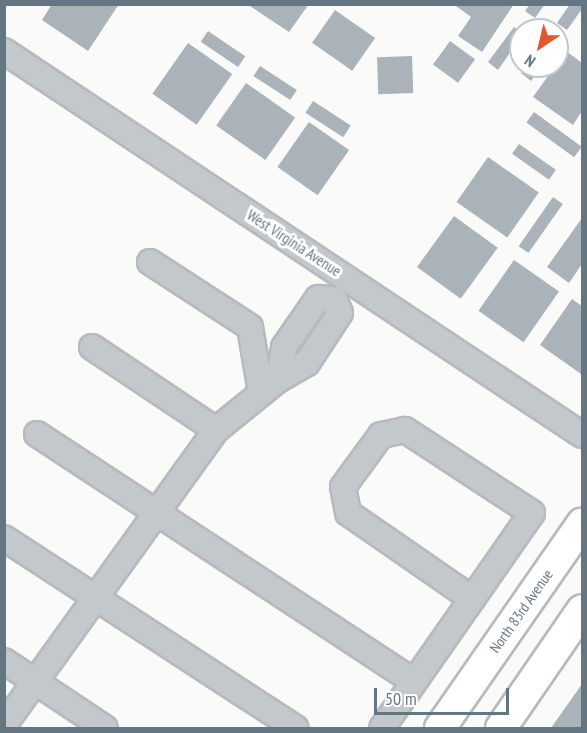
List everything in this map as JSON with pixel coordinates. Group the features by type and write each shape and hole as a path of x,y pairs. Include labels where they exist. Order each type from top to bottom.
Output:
{"main road":[{"name":"North 83rd Avenue","path":"440,729 582,524"},
{"path":"501,729 582,610"}],"street":[{"name":"West Virginia Avenue","path":"4,51 582,435"},
{"path":"150,262 250,327 270,386"},
{"path":"4,725 216,430 270,386 284,347 318,298 334,299 347,278"},
{"path":"92,347 216,430"},
{"path":"382,729 532,513 405,430 381,435 343,487 348,513 472,599"},
{"path":"37,434 414,682"},
{"path":"4,538 96,596 295,729"},
{"path":"4,662 105,729"}],"building":[{"path":"52,4 119,4 88,51 42,20"},
{"path":"247,4 309,4 289,32"},
{"path":"453,4 514,4 482,52 458,36 471,17"},
{"path":"530,4 545,4 535,18 525,11"},
{"path":"570,4 582,4 582,9 569,27 569,18 560,18"},
{"path":"335,10 375,38 352,71 312,43"},
{"path":"208,31 245,56 238,67 201,42"},
{"path":"509,34 509,54 498,70 488,62"},
{"path":"450,41 475,59 458,83 433,64"},
{"path":"188,43 232,74 197,125 152,94"},
{"path":"569,53 582,63 582,111 573,125 533,97 547,78 569,78"},
{"path":"412,56 413,93 378,94 377,57"},
{"path":"260,66 297,90 290,100 253,76"},
{"path":"246,83 295,117 265,160 216,126"},
{"path":"313,101 351,126 343,137 305,113"},
{"path":"534,112 582,147 574,157 526,123"},
{"path":"309,122 349,150 318,195 277,167"},
{"path":"519,144 556,170 549,180 512,154"},
{"path":"488,157 539,193 507,238 456,202"},
{"path":"553,197 563,204 528,253 519,246"},
{"path":"454,216 498,248 461,299 417,267"},
{"path":"582,218 582,264 569,283 547,267"},
{"path":"514,260 559,292 523,342 478,311"},
{"path":"572,299 582,306 581,374 540,345"},
{"path":"582,684 582,728 551,728"}]}
